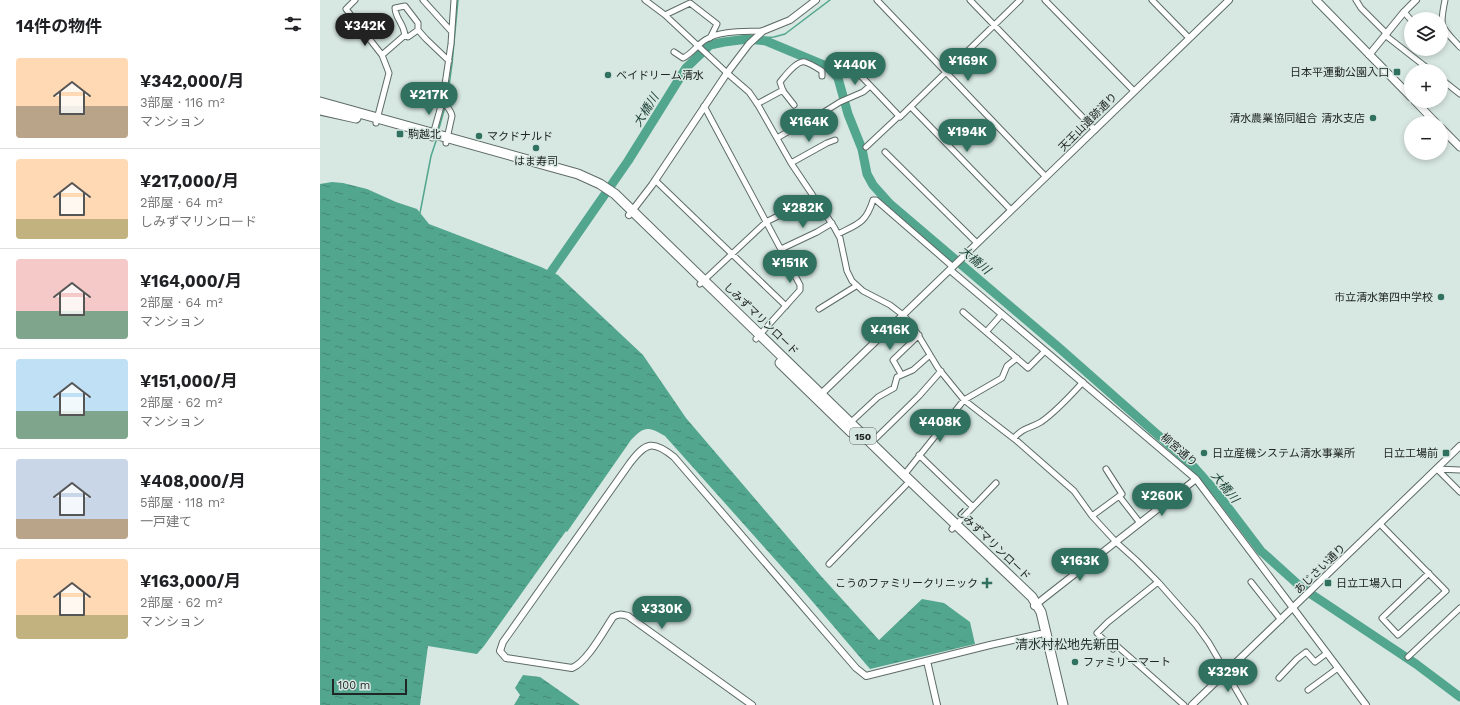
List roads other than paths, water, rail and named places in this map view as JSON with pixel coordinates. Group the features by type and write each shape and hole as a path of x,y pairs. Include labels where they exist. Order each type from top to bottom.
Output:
{"highway":[{"name":"しみずマリンロード","path":"320,102 377,121 576,178 599,187 613,196 758,337 906,485 954,527"},
{"name":"しみずマリンロード","path":"320,110 377,121"},
{"name":"しみずマリンロード","path":"818,397 850,423 871,443 1041,612 1063,705"},
{"path":"1035,605 1040,634 1057,705"}],"main road":[{"path":"1316,0 1404,90"},
{"path":"1421,108 1429,116"},
{"path":"1448,135 1460,147"}],"street":[{"path":"355,0 346,9 382,55 389,73 377,121"},
{"path":"423,0 451,32"},
{"path":"439,138 449,61 453,2 448,0"},
{"path":"645,0 699,46 749,92 791,162 832,223 838,234 844,252 847,271 856,286 890,305 903,315 919,335 941,371 964,400 1014,438 1074,491 1092,516 1116,542 1158,582 1196,625 1209,643 1245,705"},
{"path":"631,213 727,73 750,44 761,33 790,20 816,0"},
{"path":"877,0 1046,177"},
{"path":"970,0 1095,130"},
{"path":"866,147 899,116 900,117 911,107 1020,0"},
{"path":"1045,0 1134,91"},
{"path":"1152,0 1189,38"},
{"path":"1356,0 1361,8 1386,34 1422,64"},
{"path":"1369,54 1416,0"},
{"path":"1442,12 1444,0"},
{"name":"天王山遺跡通り","path":"952,268 1095,130 1225,1"},
{"path":"665,16 690,3 717,24 710,38"},
{"path":"405,35 404,26 395,15 395,8 404,6 418,23 418,30 433,47 449,61"},
{"path":"382,55 405,35 408,37 418,30"},
{"path":"674,52 684,58 710,38 724,34 761,33"},
{"path":"1448,34 1460,47"},
{"path":"794,105 783,90 780,82 801,62 822,71 822,76"},
{"path":"862,77 899,116"},
{"path":"1448,85 1460,94"},
{"path":"776,138 796,127 814,123 824,112 840,102 863,92 870,86"},
{"path":"757,104 783,90"},
{"path":"439,138 452,116 450,109 443,100"},
{"path":"704,106 800,285 800,290 758,337"},
{"path":"911,107 1011,210"},
{"path":"791,162 835,140"},
{"path":"885,152 977,243"},
{"path":"655,180 786,306"},
{"path":"702,282 766,222 814,198"},
{"path":"818,397 952,268 876,200 873,200 870,210 865,218 858,224 838,234"},
{"path":"781,249 817,232 832,223"},
{"name":"柳宮通り","path":"952,268 1002,314 1196,479 1366,705"},
{"path":"819,309 856,286"},
{"path":"963,312 1028,368 1045,351"},
{"path":"986,332 1002,314"},
{"path":"901,374 893,360 919,335"},
{"path":"850,423 878,397 894,388 897,377 913,370 930,355"},
{"path":"904,475 964,400 1002,378 1007,366 1017,358"},
{"path":"871,443 919,396 941,371"},
{"path":"1014,438 1021,431 1040,422 1060,406 1083,382"},
{"path":"752,705 628,616 622,614 617,614 613,617 584,659 578,666 572,668 506,658 500,651 503,642 641,449 654,445 663,448 674,457 861,673 866,676 1040,634"},
{"name":"あじさい通り","path":"1192,705 1460,446"},
{"path":"919,455 973,507"},
{"path":"1092,516 1122,494 1106,469"},
{"path":"1437,469 1460,469"},
{"path":"1437,469 1460,492"},
{"path":"1035,605 1196,479"},
{"path":"954,527 996,483"},
{"path":"829,564 906,485"},
{"path":"1119,496 1140,523"},
{"path":"1380,524 1429,573 1446,591 1398,635 1382,618 1429,573"},
{"path":"1158,582 1108,622 1097,633 1113,648 1116,645 1184,705"},
{"path":"1252,582 1280,620"},
{"path":"1408,657 1460,608"},
{"path":"1279,678 1290,665 1306,652 1315,662 1327,653"},
{"path":"927,661 937,705"},
{"path":"1308,690 1338,668"}],"water":[{"path":"332,182 367,189 396,202 417,209 429,224 558,275 643,355 686,418 821,576 879,640 922,599 944,603 970,622 975,644 870,669 806,594 665,436 654,430 646,429 639,432 631,440 567,532 566,531 477,654 428,646 420,705 320,705 320,184"},
{"path":"523,675 540,677 580,705 514,705 520,695 515,688"}],"waterway":[{"path":"447,101 458,0"},
{"path":"759,38 774,37 785,34 830,0"},
{"name":"大橋川","path":"551,272 628,161 686,68 710,45 748,39 766,41 826,66 838,78 848,114 862,149 867,174 873,185 890,204 1057,346 1193,466 1217,493 1261,551 1302,588 1416,664 1460,697"},
{"path":"438,132 445,107"},
{"path":"420,213 431,156 437,138"}],"place":[{"name":"日本平運動公園入口","path":"1397,72"},
{"name":"ベイドリーム清水","path":"608,75"},
{"name":"清水農業協同組合 清水支店","path":"1373,118"},
{"name":"駒越北","path":"400,134"},
{"name":"マクドナルド","path":"479,136"},
{"name":"はま寿司","path":"536,148"},
{"name":"市立清水第四中学校","path":"1441,297"},
{"name":"日立産機システム清水事業所","path":"1204,453"},
{"name":"日立工場前","path":"1446,453"},
{"name":"こうのファミリークリニック","path":"987,583"},
{"name":"日立工場入口","path":"1328,583"},
{"name":"ファミリーマート","path":"1075,662"}],"district":[{"name":"清水村松地先新田","path":"1067,644"}]}
